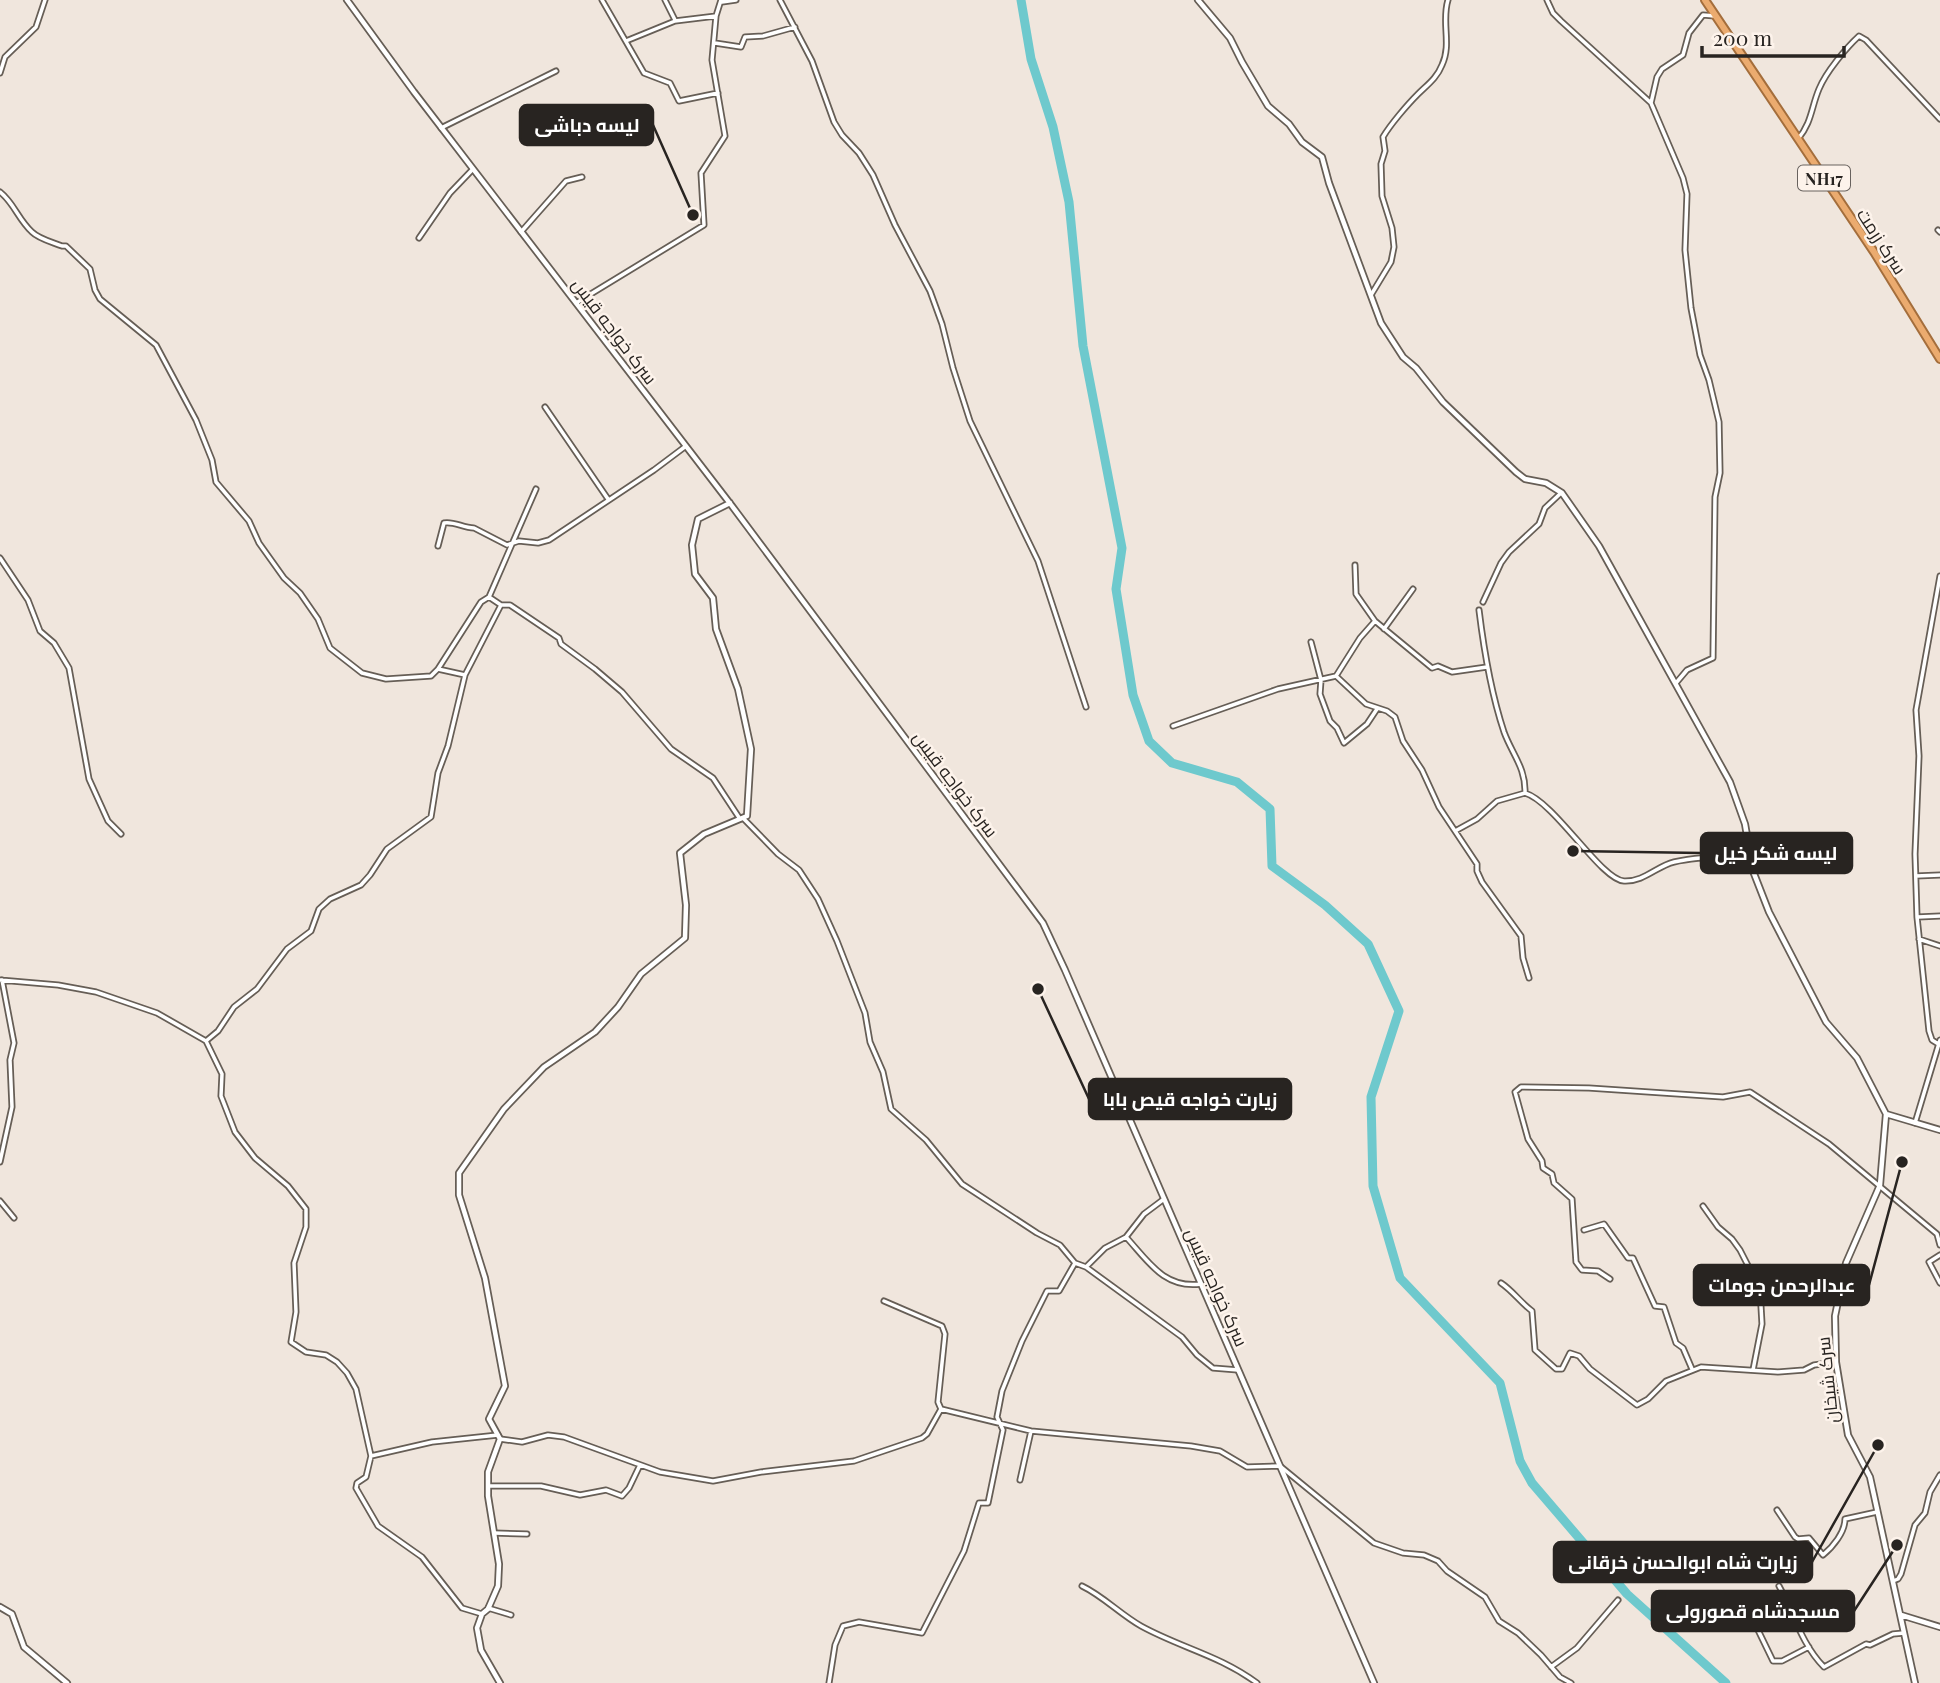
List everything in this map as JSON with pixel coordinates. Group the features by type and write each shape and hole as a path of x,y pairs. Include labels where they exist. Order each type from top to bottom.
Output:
{"highway":[{"name":"سرک زرمت","path":"1705,0 1874,252 1940,359"}],"street":[{"path":"0,73 5,57 36,27 45,0"},
{"name":"سرک خواجه قیس","path":"347,0 441,128 730,503 1043,923 1374,1683"},
{"path":"602,0 644,73 670,83 679,102 718,93"},
{"path":"664,0 675,21"},
{"path":"576,303 704,225 701,173 725,136 712,60 716,16 721,1 736,0"},
{"path":"780,0 812,61 834,122 873,175 895,225 930,291 970,421 1038,561 1086,707"},
{"path":"1198,0 1230,38 1269,106 1289,124 1302,142 1322,157 1329,183 1381,323 1403,358 1416,368 1443,402 1516,472 1525,479 1546,483 1562,493 1599,546 1730,782 1745,824 1750,856 1769,912 1826,1022 1857,1058 1886,1114 1940,1130"},
{"path":"1371,295 1391,262 1394,247 1392,228 1382,196 1381,164 1385,151 1382,137 1416,96 1435,79 1443,64 1447,49 1444,12 1448,0"},
{"path":"1547,0 1560,21 1651,103 1683,178 1687,194 1685,250 1691,308 1700,355 1719,422 1720,473 1715,497 1713,658 1687,670 1676,683"},
{"path":"1651,103 1657,77 1662,69 1683,55 1689,33 1703,15 1715,16"},
{"path":"626,41 675,21 716,16"},
{"path":"714,43 741,47 745,37 763,36 795,27"},
{"path":"1798,139 1808,127 1820,86 1859,36 1866,40 1940,119"},
{"path":"441,128 556,71"},
{"path":"419,239 450,193 473,169"},
{"path":"521,232 566,181 582,177"},
{"path":"0,192 10,200 34,234 66,246 90,269 100,299 156,345 196,419 212,460 216,482 249,521 259,543 318,619 330,648 362,673 386,679 431,676 438,669 481,602 489,597 536,489"},
{"path":"545,407 608,499"},
{"path":"438,546 444,523 448,522 474,528 507,545 519,541 538,543 549,540 686,446"},
{"path":"1483,602 1494,575 1509,552 1539,524 1545,508 1562,493"},
{"path":"500,1683 481,1650 477,1628 498,1587 499,1579 488,1472 499,1437 489,1419 505,1386 485,1278 459,1195 459,1173 504,1110 536,1075 595,1032 618,1007 642,974 685,938 686,905 680,853 704,834 747,816 751,749 738,689 716,629 713,598 695,574 692,545 698,519 730,503"},
{"path":"0,558 28,600 40,631 54,643 69,668 89,779 103,813 121,834"},
{"path":"1355,565 1356,594 1375,621 1432,668 1438,666 1452,672 1487,667"},
{"path":"1915,1123 1940,1043 1932,1040 1929,1031 1918,939 1916,876 1919,756 1916,710 1938,601 1940,576"},
{"path":"1384,629 1413,589"},
{"path":"489,597 501,605 510,605 559,638 561,644 622,692 671,749 713,778 741,818 778,854 799,870 818,899 865,1013 870,1042 883,1072 891,1108 926,1140 962,1184 1059,1245 1075,1263 1086,1267 1182,1337 1197,1355 1213,1368 1238,1370"},
{"path":"205,1041 218,1031 234,1007 257,989 288,949 311,931 319,909 330,899 361,885 387,849 431,817 438,773 448,746 465,675 501,605"},
{"path":"1479,610 1487,667 1505,735 1520,762 1525,779 1525,793"},
{"path":"1173,726 1278,689 1336,676 1360,638 1375,621"},
{"path":"1311,642 1321,680 1320,694 1330,721 1337,727 1344,743 1367,724 1377,709"},
{"path":"438,669 465,675"},
{"path":"1336,676 1366,704 1387,711 1395,717 1403,741 1422,770 1439,807 1477,864 1476,872 1521,936 1523,958 1529,978"},
{"path":"1457,831 1477,819 1497,801 1525,793 1535,796 1569,828 1578,842 1618,879 1634,880 1676,861 1750,856"},
{"path":"1916,876 1940,875"},
{"path":"1917,917 1940,916"},
{"path":"1918,939 1940,946"},
{"path":"0,1162 12,1107 10,1060 14,1043 1,980 58,985 96,992 157,1013 205,1041 222,1074 221,1097 235,1132 255,1158 288,1186 306,1209 306,1227 294,1263 296,1311 291,1342 306,1352 327,1355 346,1373 356,1389 371,1456 366,1476 357,1483 356,1488 370,1515 382,1530 422,1557 463,1608 482,1614"},
{"path":"1610,1279 1598,1271 1582,1270 1576,1262 1572,1199 1554,1183 1552,1174 1543,1168 1542,1161 1528,1139 1515,1092 1521,1087 1589,1088 1723,1097 1751,1092 1829,1144 1880,1185 1937,1234 1940,1245"},
{"name":"سرک شیخان","path":"1886,1114 1880,1185 1846,1263 1835,1316 1836,1362 1848,1435 1870,1477 1915,1683"},
{"path":"1086,1267 1105,1248 1126,1237 1143,1214 1164,1199"},
{"path":"0,1201 14,1218"},
{"path":"1703,1206 1740,1250 1760,1289 1762,1324 1753,1370"},
{"path":"1584,1230 1604,1224 1628,1258 1633,1258 1655,1306 1664,1307 1676,1343 1683,1348 1692,1369"},
{"path":"1126,1237 1165,1279 1176,1284 1201,1284"},
{"path":"1940,1255 1929,1262 1940,1283"},
{"path":"829,1683 835,1645 842,1626 859,1622 922,1633 964,1551 979,1503 988,1503 1003,1430 997,1417 1002,1391 1022,1341 1047,1291 1059,1291 1075,1263"},
{"path":"1501,1283 1532,1311 1535,1350 1556,1369 1564,1367 1570,1353 1579,1356 1590,1369 1637,1405 1648,1399 1666,1381 1701,1367 1778,1372 1804,1370 1814,1365 1836,1362"},
{"path":"884,1301 942,1326 944,1335 938,1402 941,1409"},
{"path":"371,1456 432,1442 499,1437 522,1442 548,1435 564,1437 660,1472 713,1481 761,1472 854,1461 922,1438 941,1409"},
{"path":"941,1409 1031,1431 1191,1446 1220,1451 1247,1467 1280,1466 1374,1543 1438,1561 1447,1571 1485,1597 1499,1621 1524,1639 1560,1677 1571,1683"},
{"path":"1020,1480 1031,1431"},
{"path":"488,1486 541,1486 580,1495 606,1490 622,1496 640,1465"},
{"path":"1894,1581 1901,1574 1915,1525 1925,1513 1930,1493 1940,1475"},
{"path":"1777,1510 1795,1537 1810,1538 1823,1555 1846,1525 1845,1519 1877,1512"},
{"path":"493,1533 527,1534"},
{"path":"1082,1586 1140,1625 1171,1641 1220,1659 1257,1683"},
{"path":"1779,1586 1789,1612 1824,1667 1866,1644 1904,1633"},
{"path":"1551,1667 1577,1648 1618,1600"},
{"path":"0,1607 12,1614 24,1647 67,1683"},
{"path":"488,1608 511,1615"},
{"path":"1900,1615 1940,1627"},
{"path":"1758,1630 1773,1661 1782,1661 1810,1647"}],"waterway":[{"path":"1021,0 1031,59 1053,127 1069,202 1083,346 1122,548 1116,589 1133,695 1149,741 1172,763 1237,782 1270,809 1272,866 1325,905 1368,944 1399,1011 1371,1097 1373,1186 1400,1278 1500,1383 1520,1461 1532,1483 1627,1594 1726,1683"}],"place":[{"name":"لیسه دباشی","path":"693,215"},
{"name":"لیسه شکر خیل","path":"1573,851"},
{"name":"زیارت خواجه قیص بابا","path":"1038,989"},
{"name":"عبدالرحمن جومات","path":"1902,1162"},
{"name":"زیارت شاه ابوالحسن خرقانی","path":"1878,1445"},
{"name":"مسجدشاه قصورولی","path":"1897,1545"}]}
